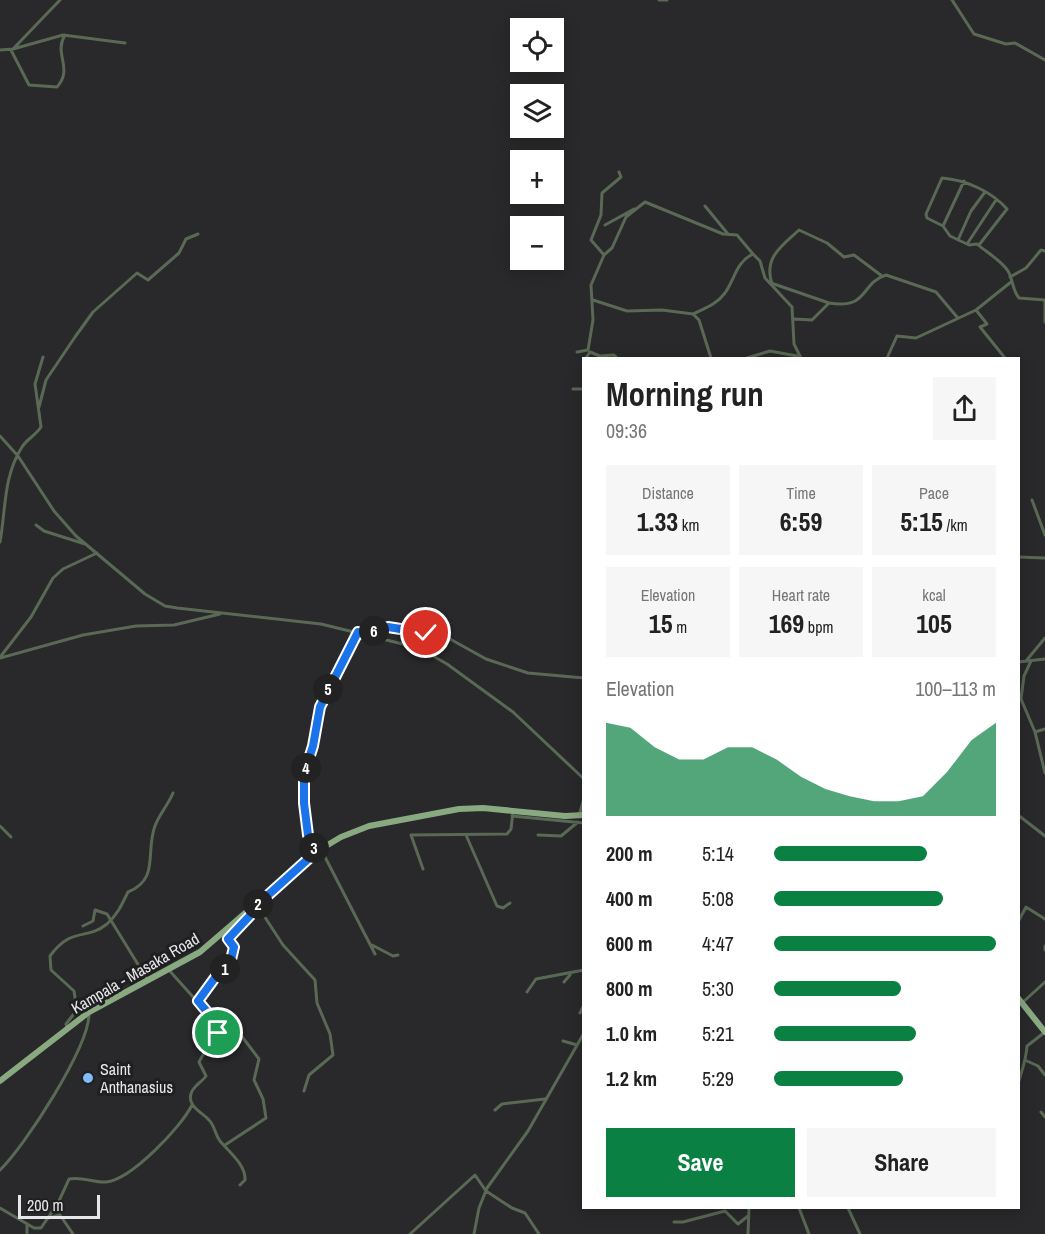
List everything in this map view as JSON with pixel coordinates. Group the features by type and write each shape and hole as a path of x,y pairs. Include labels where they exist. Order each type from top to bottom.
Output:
{"main road":[{"name":"Kampala - Masaka Road","path":"0,1081 89,1012 201,952 257,906 316,852 369,826 441,812 477,808 513,814 580,817"},
{"path":"1021,1001 1045,1032"}],"street":[{"path":"12,49 60,0"},
{"path":"659,0 667,0"},
{"path":"952,0 974,34 1006,44 1015,43 1045,60"},
{"path":"12,49 29,85 57,87 66,69 60,49 65,35"},
{"path":"0,50 65,35 124,43"},
{"path":"604,255 591,240 601,215 602,193 621,177 619,172"},
{"path":"979,245 1006,213 1006,206 964,181 941,178 926,215 943,226 949,235 967,244 979,245 1007,269 1019,298 1045,301 1045,322"},
{"path":"943,226 964,181"},
{"path":"958,240 971,211 985,192"},
{"path":"967,244 996,200"},
{"path":"586,357 592,328 594,275 604,255 612,248 624,219 645,202 728,234 737,235 760,261 765,278 792,307 794,344 800,357"},
{"path":"705,206 728,234"},
{"path":"605,225 634,210"},
{"path":"621,217 622,228"},
{"path":"772,285 770,267 776,253 784,240 799,230 827,243 844,257 854,255 882,276 891,276 930,288 940,296 957,317"},
{"path":"39,407 46,380 93,312 137,273 148,280 179,253 186,239 198,234"},
{"path":"887,357 897,336 916,338 976,310 1026,268 1041,250 1045,251"},
{"path":"592,300 615,305 623,310 662,310 693,314 718,301 727,291 739,265 753,254"},
{"path":"772,285 844,306 861,299 882,276"},
{"path":"794,319 812,320 829,303"},
{"path":"976,310 987,324 980,327 1004,357"},
{"path":"693,314 699,320 711,357"},
{"path":"750,357 781,350 800,357"},
{"path":"577,352 603,356 614,354 617,357"},
{"path":"0,542 9,472 24,444 40,429 35,384 43,357"},
{"path":"573,389 582,390"},
{"path":"0,436 18,456 60,518 97,553 155,601 177,609 291,620 358,632 419,648 447,663 513,712 582,777"},
{"path":"1032,500 1045,535"},
{"path":"36,525 52,534 87,544"},
{"path":"0,658 31,617 53,578 63,568 97,553"},
{"path":"1020,557 1045,558"},
{"path":"0,658 83,635 143,625 165,627 222,613"},
{"path":"368,635 388,627 436,634 486,659 528,673 582,678"},
{"path":"316,852 308,835 304,803 304,774 313,746 320,707 358,632"},
{"path":"1045,638 1029,661 1024,676 1021,699 1035,732 1045,773"},
{"path":"1020,662 1045,658"},
{"path":"1035,732 1045,729"},
{"path":"1040,757 1045,758"},
{"path":"68,1030 66,1024 77,1010 74,991 51,970 49,959 68,937 95,930 110,921 122,907 128,892 141,886 147,878 156,824 173,793"},
{"path":"423,869 411,835 509,833 513,814"},
{"path":"538,836 561,836 572,829 580,817"},
{"path":"1020,817 1045,836"},
{"path":"0,826 11,837"},
{"path":"466,835 497,906 504,908 510,903"},
{"path":"327,846 324,858 375,954"},
{"path":"198,1001 233,958 234,947 228,939 232,932 257,906 283,945 315,980 317,1003 330,1034 333,1054 309,1075 304,1091"},
{"path":"1020,918 1026,907 1045,919"},
{"path":"83,926 93,921 96,910 107,915 148,980"},
{"path":"371,944 393,957 398,956"},
{"path":"168,969 219,1026 240,1034 259,1059 254,1080 267,1114 263,1121 225,1145"},
{"path":"527,992 534,980 582,971"},
{"path":"564,982 571,974"},
{"path":"1021,1001 1045,982"},
{"path":"580,1013 582,1009"},
{"path":"0,1170 18,1151 51,1102 81,1042 89,1012"},
{"path":"0,1208 27,1224 41,1228 69,1179 104,1183 120,1178 150,1156 182,1122 192,1105 191,1093 206,1076 199,1062 219,1026"},
{"path":"1020,1076 1027,1061 1027,1047 1045,1032"},
{"path":"474,1234 479,1208 486,1191 528,1131 582,1036"},
{"path":"563,1041 577,1045"},
{"path":"1027,1061 1038,1066 1045,1075"},
{"path":"495,1110 502,1104 545,1099"},
{"path":"192,1105 212,1123 219,1139 245,1173 245,1180 240,1185"},
{"path":"1041,1112 1045,1117"},
{"path":"410,1234 475,1175 486,1191 512,1208 522,1210 539,1234"},
{"path":"799,1209 809,1234"},
{"path":"848,1209 860,1234"},
{"path":"674,1222 683,1222 725,1211 738,1224 749,1210"},
{"path":"748,1234 749,1210"},
{"path":"48,1218 60,1215 73,1234"},
{"path":"27,1224 27,1234"}],"place":[{"name":"Saint Anthanasius","path":"88,1078"}],"route":[{"path":"218,1033 219,1026 198,1001 233,958 234,947 228,939 232,932 258,907 257,905 316,852 308,835 304,803 304,774 313,746 320,707 330,682 358,632 368,635 382,627 396,627 426,633"}]}
